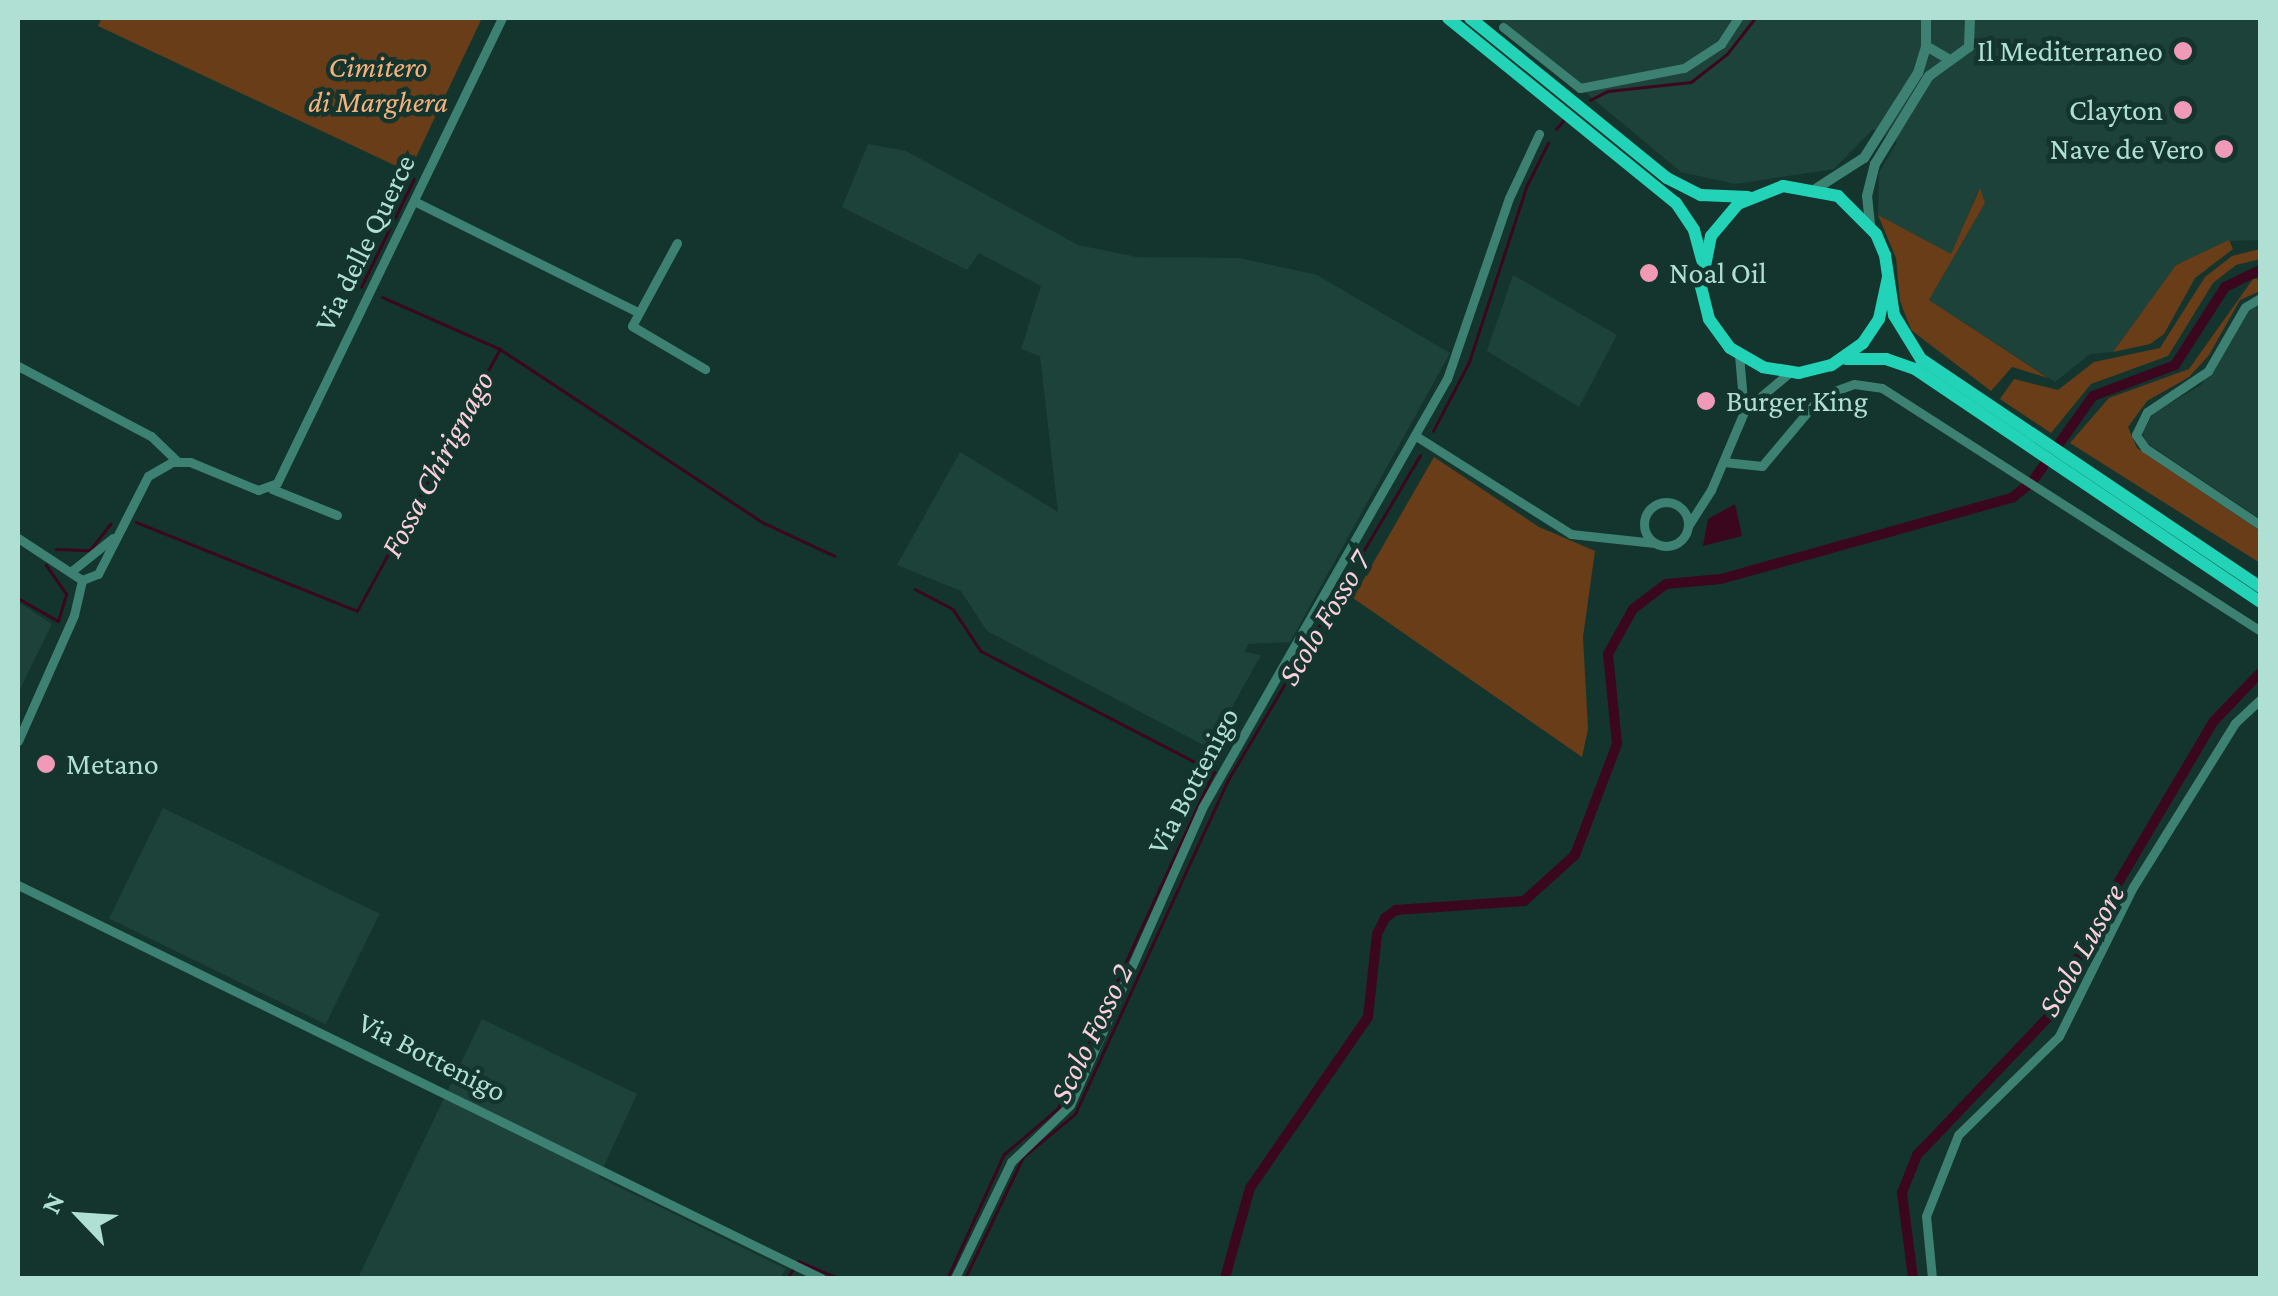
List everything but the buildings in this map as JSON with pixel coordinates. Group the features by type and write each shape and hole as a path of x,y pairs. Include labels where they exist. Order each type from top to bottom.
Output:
{"main road":[{"path":"1448,18 1676,204 1694,230 1707,312 1739,355 1788,373 1841,360 1886,359 1915,369 2035,444 2260,602"},
{"path":"1470,18 1678,185 1713,197 1750,196 1783,186 1817,188 1847,202 1870,224 1888,278 1894,315 1921,359 2035,444"},
{"path":"1702,262 1719,224 1750,196"},
{"path":"1841,360 1872,332 1888,278"},
{"path":"2066,465 2260,587"}],"street":[{"name":"Via delle Querce","path":"272,489 502,18"},
{"path":"1817,188 1864,158 1918,73 1926,46 1926,18"},
{"path":"1870,224 1867,196 1875,164 1929,76 1947,58 1970,47 1970,18"},
{"path":"1503,28 1580,88 1684,68 1721,44 1734,19"},
{"path":"1926,46 1947,58"},
{"name":"Via Bottenigo","path":"955,1278 1011,1162 1070,1105 1202,808 1453,365 1509,198 1539,134"},
{"path":"414,200 636,312"},
{"path":"677,243 636,312 634,329 704,369"},
{"path":"2260,298 2244,307 2208,371 2147,412 2136,435 2144,448 2260,525"},
{"path":"1739,355 1744,412"},
{"path":"18,366 151,436 177,461 258,490 272,489 337,515"},
{"path":"1416,436 1571,534 1618,543 1678,542 1704,502 1744,412 1758,392 1788,373"},
{"path":"1724,462 1762,466 1816,400 1840,387 1868,384 1900,396 2046,496 2260,631"},
{"path":"82,580 98,574 148,476 177,461"},
{"path":"1618,543 1657,504 1680,507 1704,502"},
{"path":"1680,507 1688,526"},
{"path":"1644,520 1655,543"},
{"path":"73,570 98,555 121,528"},
{"path":"18,538 73,570 82,580"},
{"path":"18,742 74,615 82,580"},
{"path":"1932,1278 1926,1216 1958,1135 2059,1036 2133,887 2235,723 2260,700"},
{"name":"Via Bottenigo","path":"18,885 821,1278"}],"shaded area":[{"path":"1496,18 2260,18 2260,240 2229,241 2176,265 2113,352 2090,354 2055,382 1929,300 1985,203 1979,189 1951,255 1878,215 1879,173 1897,142 1873,129 1834,169 1735,184 1681,172"},
{"path":"868,144 906,151 1078,245 1137,257 1240,258 1317,275 1450,353 1290,642 1248,644 1245,652 1261,655 1209,748 987,631 961,591 897,565 960,452 1058,512 1040,356 1021,349 1041,286 979,253 967,270 842,207"},
{"path":"1513,275 1617,335 1579,407 1487,351"},
{"path":"2260,303 2260,519 2147,443 2142,433 2154,413 2201,385 2251,307"},
{"path":"1735,504 1742,536 1703,546 1708,519"},
{"path":"18,602 52,624 18,693"},
{"path":"163,808 380,914 326,1024 109,919"},
{"path":"482,1019 637,1094 599,1177 786,1269 780,1278 358,1278"}],"green space":[{"name":"Cimitero di Marghera","path":"102,18 482,18 409,172 98,26"},
{"path":"1980,188 1985,203 1929,300 2048,378 2012,367 1991,391 1911,330 1900,301 1896,258 1878,215 1951,254"},
{"path":"2229,240 2233,249 2195,278 2164,334 2150,344 2113,352 2176,265"},
{"path":"2260,249 2260,259 2236,265 2213,283 2168,356 2091,384 2051,433 2000,399 2014,379 2058,390 2094,362 2160,348 2205,277 2232,256"},
{"path":"2253,279 2260,279 2260,291 2240,300 2209,355 2189,377 2147,401 2128,427 2137,448 2260,531 2260,563 2070,443 2109,398 2189,369"},
{"path":"1434,457 1539,527 1595,551 1583,637 1588,729 1582,757 1353,598"}],"waterway":[{"name":"Scolo Fosso 7","path":"1590,100 1608,91 1691,82 1727,54 1755,18"},
{"name":"Scolo Fosso 7","path":"1556,129 1563,121"},
{"name":"Scolo Fosso 7","path":"1433,431 1469,362 1527,185 1548,143"},
{"path":"361,287 414,179"},
{"path":"1225,1278 1250,1188 1368,1017 1377,934 1385,918 1396,910 1524,901 1575,855 1617,744 1608,654 1633,609 1666,584 1721,579 2012,498 2032,482 2093,396 2175,365 2225,287 2260,270"},
{"path":"382,297 500,349"},
{"name":"Fossa Chirignago","path":"136,522 357,611 500,349 764,523 835,556"},
{"path":"965,1278 1023,1157 1075,1114 1228,780 1420,455"},
{"name":"Fossa Chirignago","path":"56,549 90,550 110,524"},
{"name":"Fossa Chirignago","path":"18,598 58,621 66,594 46,565"},
{"name":"Scolo Fosso 2","path":"915,589 953,609 981,651 1214,772 1059,1108 1004,1155 948,1278"},
{"name":"Scolo Lusore","path":"1913,1278 1902,1193 1917,1155 2053,1012 2092,927 2214,721 2260,673"},
{"name":"Scolo Fosso 2","path":"798,1261 838,1278"},
{"name":"Scolo Fosso 2","path":"787,1278 793,1269"}],"place":[{"name":"Il Mediterraneo","path":"2183,51"},
{"name":"Clayton","path":"2183,110"},
{"name":"Nave de Vero","path":"2224,149"},
{"name":"Noal Oil","path":"1649,273"},
{"name":"Burger King","path":"1706,401"},
{"name":"Metano","path":"46,764"}]}
